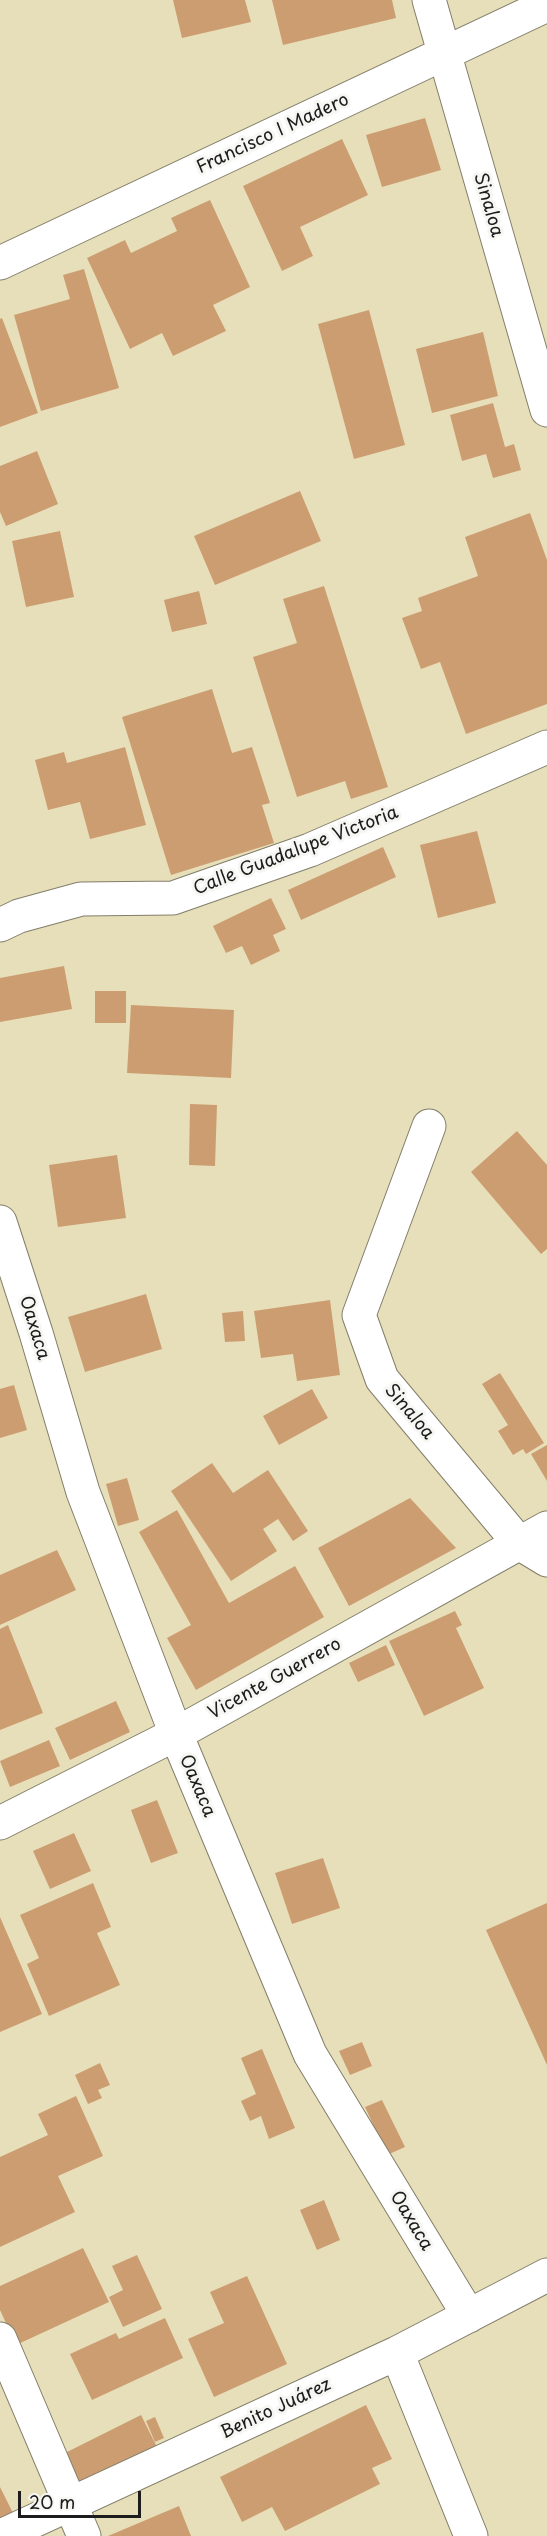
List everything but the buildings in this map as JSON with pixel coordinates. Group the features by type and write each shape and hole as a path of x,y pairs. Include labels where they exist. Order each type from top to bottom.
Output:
{"street":[{"name":"Sinaloa","path":"429,0 547,410"},
{"name":"Francisco I Madero","path":"0,263 547,5"},
{"name":"Calle Guadalupe Victoria","path":"0,925 19,916 81,899 173,898 310,850 547,747"},
{"name":"Sinaloa","path":"429,1126 359,1315 382,1379 533,1535 547,1560"},
{"name":"Oaxaca","path":"0,1222 83,1492 176,1734 310,2054 469,2316"},
{"name":"Vicente Guerrero","path":"0,1823 176,1734 533,1535"},
{"name":"Benito Juárez","path":"1,2536 397,2353 547,2275"},
{"path":"0,2339 84,2536"},
{"path":"397,2353 471,2536"}]}
